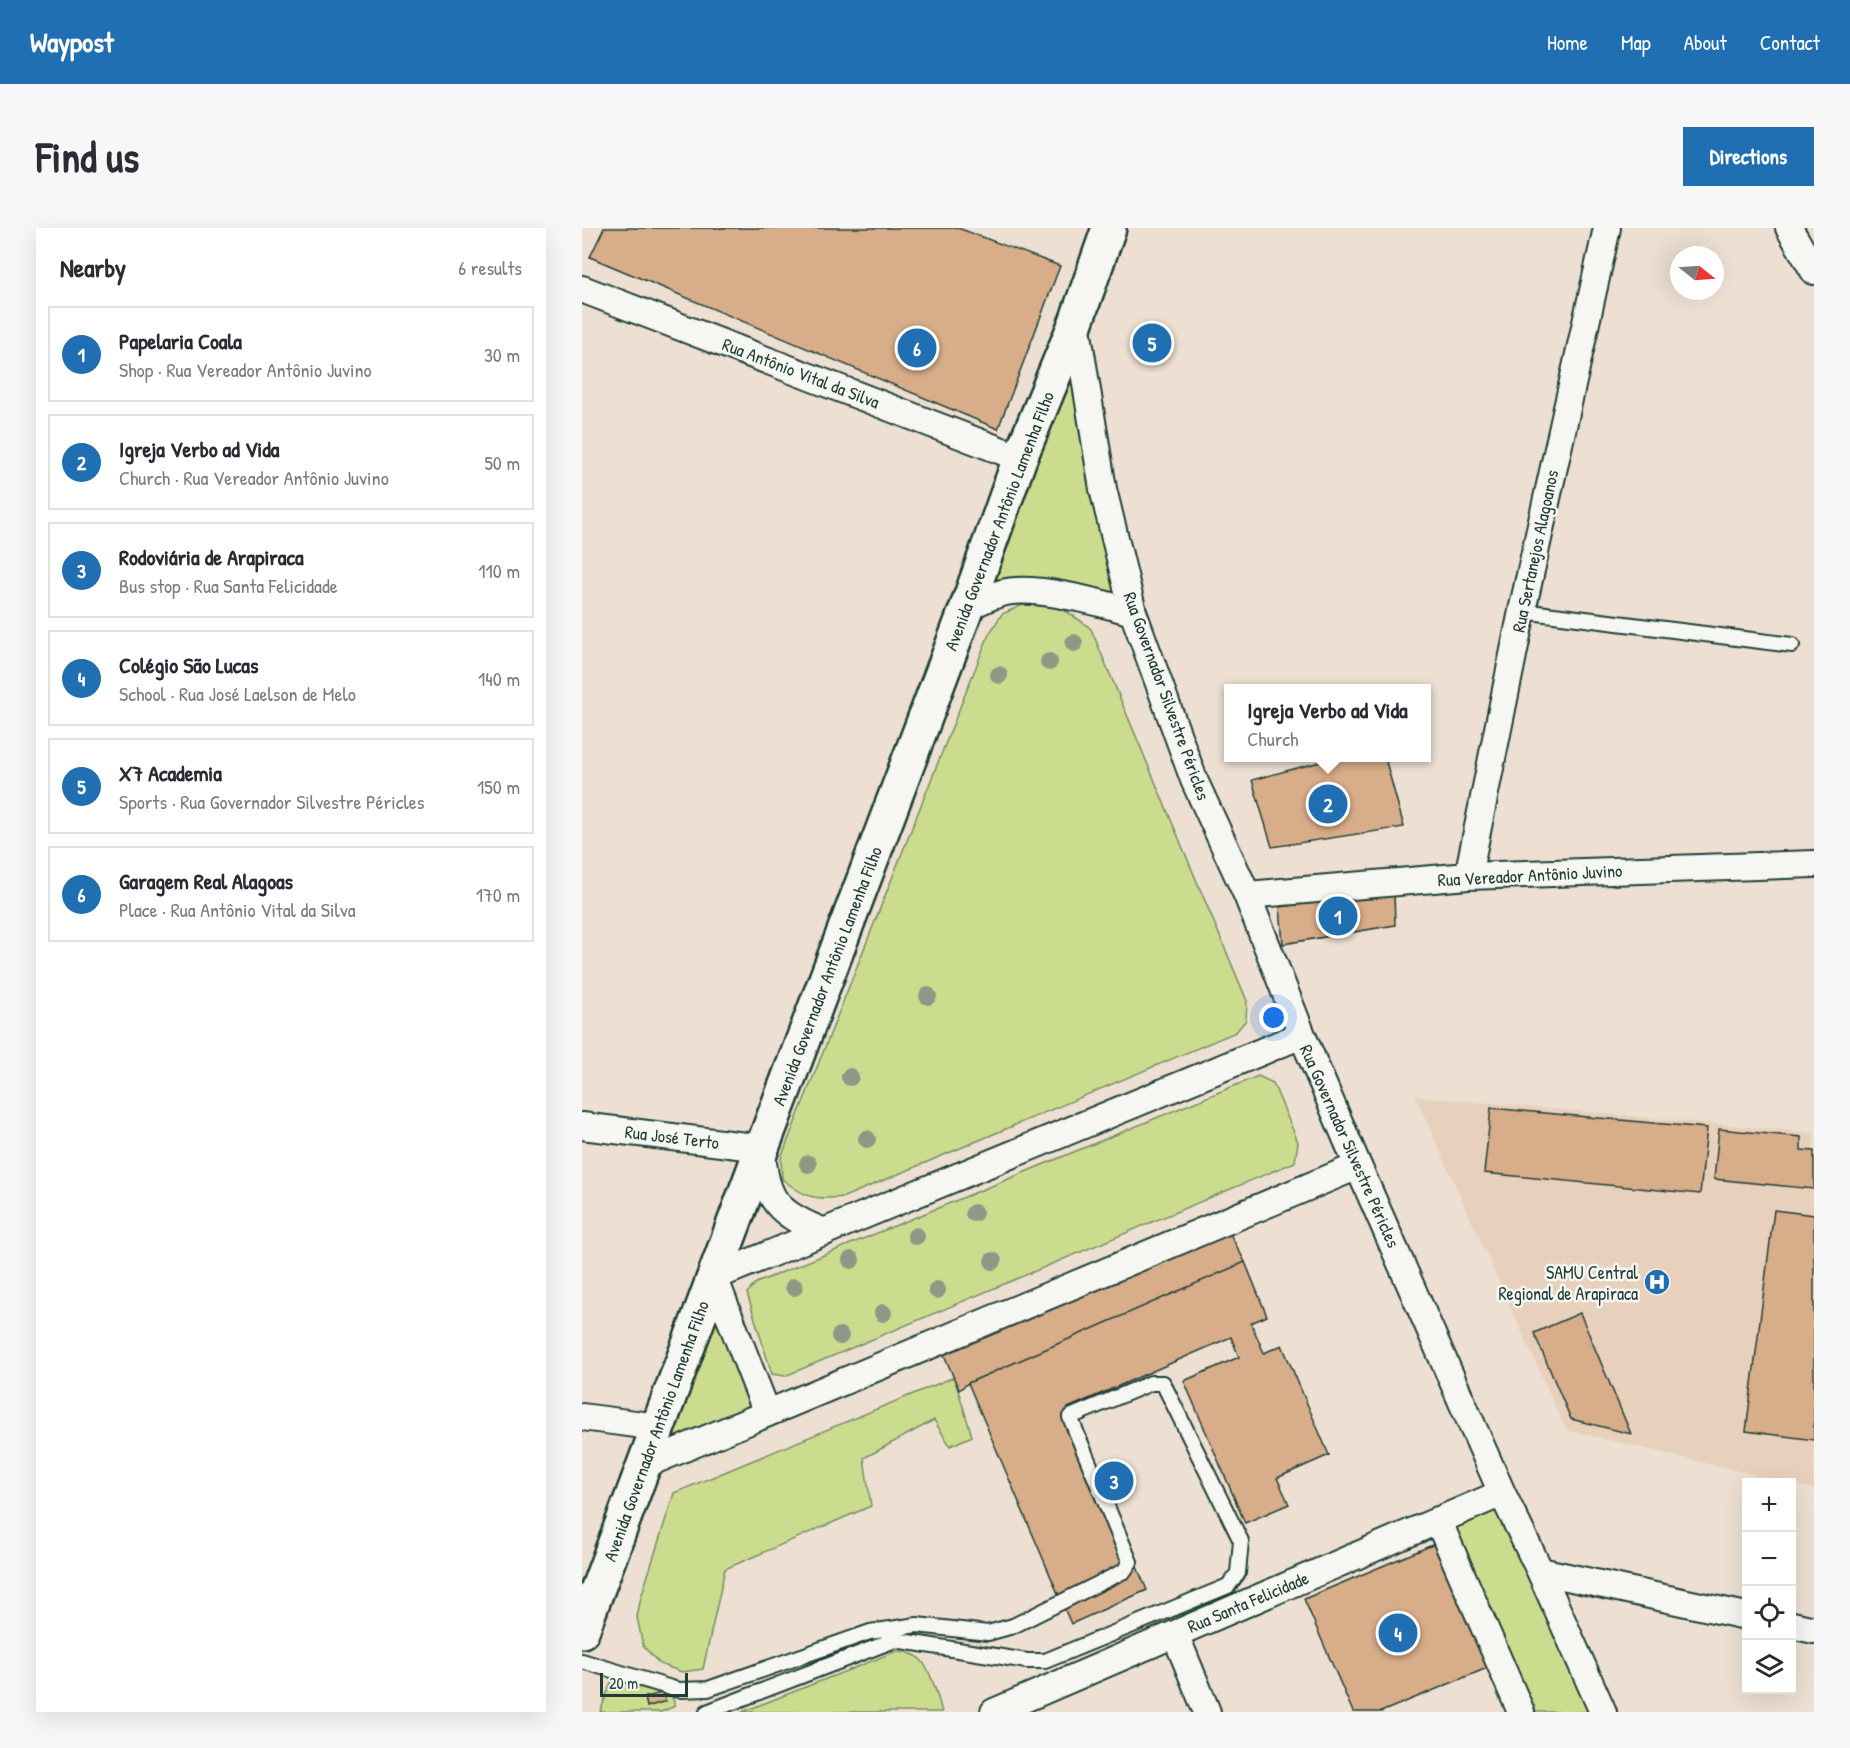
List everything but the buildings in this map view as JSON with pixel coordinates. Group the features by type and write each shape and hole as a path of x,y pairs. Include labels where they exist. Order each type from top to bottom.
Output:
{"main road":[{"name":"Avenida Governador Antônio Lamenha Filho","path":"582,1631 967,607 1020,458 1076,322 1109,228"}],"street":[{"name":"Rua Sertanejos Alagoanos","path":"1468,876 1522,611 1607,228"},
{"path":"1789,228 1814,272"},
{"name":"Rua Antônio Vital da Silva","path":"582,289 1020,458"},
{"name":"Rua Governador Silvestre Péricles","path":"1076,322 1103,489 1132,612 1194,780 1247,895 1302,1035 1358,1166 1502,1492 1603,1712"},
{"path":"967,607 1004,592 1029,590 1105,604 1132,612"},
{"name":"Rua Vereador Antônio Juvino","path":"1247,895 1468,876 1814,864"},
{"path":"767,1413 714,1277 1302,1035"},
{"name":"Rua José Terto","path":"582,1126 762,1148"},
{"path":"762,1148 763,1170 771,1197 785,1212 825,1232"},
{"path":"644,1465 1358,1166"},
{"path":"582,1417 658,1427"},
{"name":"Rua Santa Felicidade","path":"994,1712 1502,1492"},
{"path":"1438,1520 1521,1712"},
{"path":"1540,1571 1742,1615"},
{"path":"1796,1626 1814,1630"},
{"path":"1175,1634 1207,1712"}],"lane":[{"path":"1522,611 1792,645"},
{"path":"582,1660 678,1690 692,1691 708,1689 870,1632 917,1625 988,1633 1013,1626 1124,1571 1130,1562 1070,1417 1151,1383 1163,1383 1240,1541 1238,1573 1228,1586 1045,1661 1027,1661 896,1640 707,1712"}],"shaded area":[{"name":"SAMU Central Regional de Arapiraca","path":"1415,1096 1814,1133 1814,1489 1796,1485 1796,1478 1768,1478 1566,1430"}],"green space":[{"path":"1076,322 1133,612 1029,590 967,607"},
{"path":"1023,605 1060,609 1091,629 1247,1001 1246,1020 1236,1032 844,1197 817,1198 804,1194 782,1179 781,1158 989,634 1002,614"},
{"path":"1258,1076 1273,1083 1298,1142 1295,1162 785,1376 772,1374 747,1293 756,1283"},
{"path":"714,1277 767,1413 644,1465"},
{"path":"954,1377 972,1436 950,1446 934,1420 864,1458 871,1506 725,1569 703,1669 682,1672 660,1664 643,1646 637,1617 641,1597 674,1493"},
{"path":"1502,1493 1603,1712 1521,1712 1438,1520"},
{"path":"897,1651 915,1655 924,1664 934,1684 942,1712 742,1712"},
{"path":"612,1680 672,1696 675,1706 661,1712 600,1712"}],"place":[{"name":"X7 Academia","path":"1152,343"},
{"name":"Garagem Real Alagoas","path":"917,348"},
{"name":"Igreja Verbo ad Vida","path":"1328,804"},
{"name":"Papelaria Coala","path":"1338,916"},
{"name":"SAMU Central Regional de Arapiraca","path":"1657,1282"},
{"name":"Rodoviária de Arapiraca","path":"1114,1481"},
{"name":"Colégio São Lucas","path":"1398,1633"}]}
